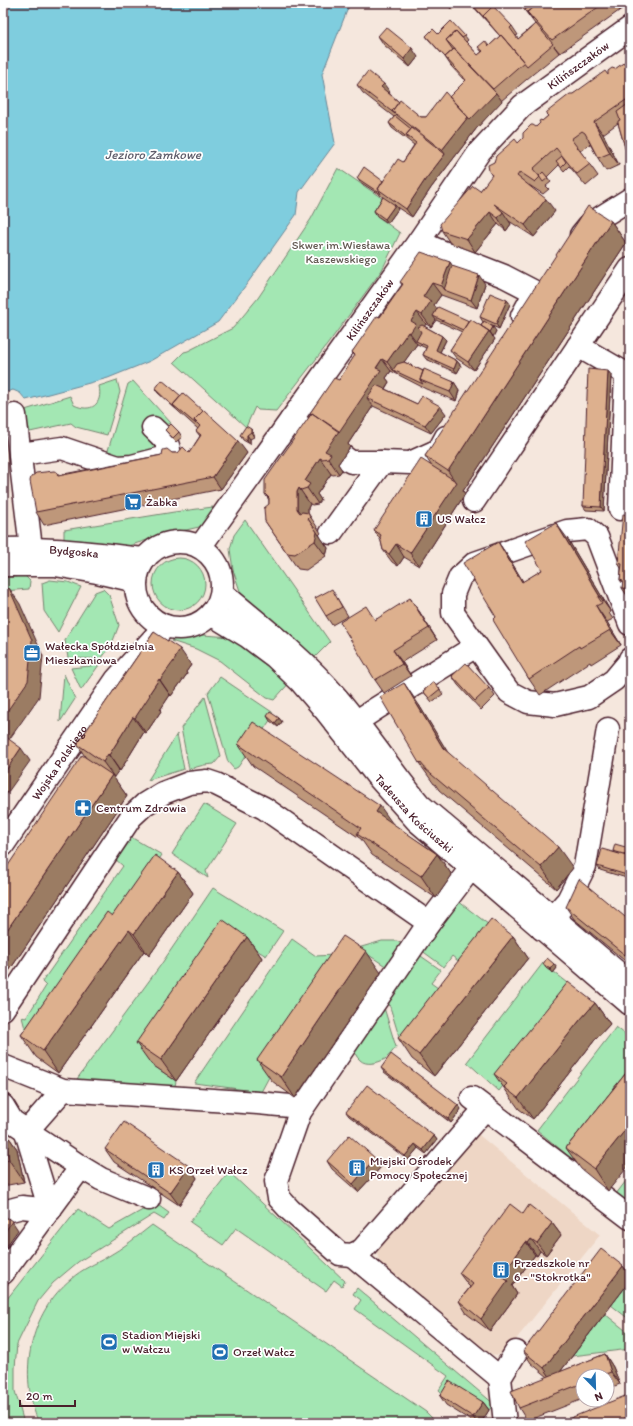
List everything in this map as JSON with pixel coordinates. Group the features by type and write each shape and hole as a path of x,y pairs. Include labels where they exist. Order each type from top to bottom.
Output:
{"main road":[{"name":"Kilińszczaków","path":"200,547 419,241 480,151 522,106 630,28"},
{"path":"570,249 590,224 630,199"},
{"path":"419,241 435,249 504,276 540,286 512,331"},
{"path":"474,501 630,269"},
{"path":"578,346 628,375 620,509"},
{"path":"15,415 31,548"},
{"path":"290,420 317,437 351,462 410,462 438,450 455,423"},
{"path":"20,454 62,448 118,467 132,466 169,455 170,449 167,441 153,428"},
{"path":"331,533 382,462"},
{"path":"630,624 597,537 588,529 567,531 475,563 460,577 453,594 453,613 509,692 528,702 555,705 588,697 614,680 630,659"},
{"path":"188,542 200,547 209,553 220,571 222,593 218,604 211,614 201,622 190,627 177,628 156,620 140,605 136,593 138,570 144,559 153,550 164,544 188,542"},
{"name":"Bydgoska","path":"3,549 56,549 144,559"},
{"name":"Bydgoska","path":"3,565 55,565 97,572 136,581"},
{"name":"Tadeusza Kościuszki","path":"222,593 279,640 312,670 400,802 417,821 471,868 630,983"},
{"name":"Tadeusza Kościuszki","path":"211,614 276,657 349,726 402,783 420,805 547,923 630,1004"},
{"name":"Wojska Polskiego","path":"3,846 156,620"},
{"path":"349,726 476,646"},
{"path":"547,923 568,900 585,866 608,729"},
{"path":"3,1008 131,818 145,804 163,793 189,783 207,781 226,787 258,804 429,923"},
{"path":"471,868 429,923 300,1112 276,1181 280,1198 290,1210 340,1254 352,1255 362,1250 482,1112 479,1103 630,1218"},
{"path":"3,1066 63,1090 258,1103 290,1106 300,1112"},
{"path":"26,1132 63,1090"},
{"path":"3,1106 12,1121 26,1132 101,1179 148,1199"},
{"path":"26,1132 50,1210"},
{"path":"3,1273 81,1167"},
{"path":"3,1212 22,1208 50,1210"},
{"path":"352,1255 500,1378"},
{"path":"505,1423 500,1378 516,1352"}],"shaded area":[{"path":"474,1131 600,1235 509,1348 496,1356 485,1350 382,1264 377,1254 377,1249"}],"green space":[{"name":"Skwer im.Wiesława Kaszewskiego","path":"338,168 386,201 377,216 400,233 382,270 276,411 258,410 255,407 246,427 174,362 184,352 233,328 258,298 311,219"},
{"path":"117,380 120,392 107,435 76,427 71,423 30,432 25,410 70,396 74,405 90,408 94,406 99,398 99,386"},
{"path":"133,381 171,423 162,427 155,436 159,454 106,457 128,384"},
{"path":"213,507 208,521 199,527 160,536 128,546 64,544 64,530"},
{"path":"245,520 330,642 312,660 242,597 233,570 230,549 234,535"},
{"path":"174,558 184,558 198,565 205,579 205,589 198,603 184,610 174,610 164,606 157,599 153,589 153,579 157,569 164,562"},
{"path":"25,576 30,581 29,589 3,591 3,578"},
{"path":"50,580 68,582 81,587 58,632 44,611 42,583"},
{"path":"103,589 109,595 119,625 111,646 101,659 68,658 65,640 95,592"},
{"path":"187,634 232,637 291,681 274,700 267,698 220,661 196,649 171,641"},
{"path":"99,665 81,690 71,668"},
{"path":"64,674 75,699 60,722"},
{"path":"220,677 272,712 273,716 238,767 234,769 228,762 208,693"},
{"path":"205,697 221,756 214,764 189,769 181,728"},
{"path":"177,734 184,769 148,780"},
{"path":"204,804 237,824 206,871 208,878 172,854"},
{"path":"129,836 162,855 29,1044 22,1017 26,1018 46,986 42,982 123,866 114,858"},
{"path":"213,888 283,931 266,956 233,935 151,1064 176,1081 174,1091 74,1083 160,966"},
{"path":"458,901 493,928 463,965 452,956 444,967 421,950"},
{"path":"292,939 316,956 334,955 261,1092 194,1083"},
{"path":"382,941 397,941 402,944 387,967 358,948"},
{"path":"418,954 441,970 431,983 442,991 401,1043 387,997"},
{"path":"543,963 547,966 546,968 553,973 554,972 577,990 499,1091 467,1062"},
{"path":"382,1001 396,1047 385,1059 376,1063 365,1063 357,1057 352,1046"},
{"path":"616,1027 630,1038 630,1088 572,1159 537,1130"},
{"path":"229,1172 345,1281 342,1286 334,1280 326,1291 236,1228 223,1245 190,1222"},
{"path":"629,1177 630,1178 630,1206 616,1194"},
{"path":"155,1203 169,1213 164,1220 154,1214 78,1262 53,1283 38,1301 17,1344 15,1391 24,1423 3,1423 3,1304 78,1209 109,1229"},
{"path":"152,1225 426,1412 437,1423 39,1423 32,1404 29,1385 29,1365 31,1345 37,1327 46,1309 57,1293 75,1275 119,1250"},
{"path":"630,1281 630,1320 611,1305"},
{"path":"357,1288 494,1404 489,1410 456,1389 449,1399 439,1390 448,1376 355,1309 361,1300 353,1294"},
{"path":"605,1314 630,1334 630,1349 572,1356"}],"water":[{"name":"Jezioro Zamkowe","path":"3,3 350,3 322,74 335,143 299,192 296,215 218,322 150,361 108,378 26,400 20,393 13,390 3,393"}],"building":[{"path":"471,3 488,3 492,7 483,16 486,20"},
{"path":"534,3 537,5 527,12 533,20 525,10"},
{"path":"535,3 604,3 552,40 527,12 537,5"},
{"path":"493,6 512,26 510,28 518,39 536,24 553,44 527,66 483,16"},
{"path":"451,21 465,36 462,38 456,31 446,40 453,50 445,57 426,36 433,29 438,34"},
{"path":"386,27 412,48 404,59 378,36"},
{"path":"456,31 478,55 483,51 478,47 485,41 489,46 501,35 524,62 493,89 446,40"},
{"path":"454,49 496,93 470,120 449,97 466,80 445,57"},
{"path":"630,58 630,104 629,105 626,100 594,122 610,153 598,158 585,133 582,131 571,139 590,164 577,174 556,148 533,169 540,177 535,182 520,172 517,176 546,199 525,225 494,204 503,212 498,218 490,212 467,239 442,231 440,224 473,186 480,191 492,175 489,171 488,165 494,162 496,156 515,139 518,143 523,138 523,133 531,125 536,127 540,123 539,121 542,121 548,116 546,114 547,112 570,94 573,94 605,71 608,75 608,71 612,68 615,69"},
{"path":"368,71 384,84 381,87 399,102 392,111 395,114 357,85"},
{"path":"445,92 468,117 442,150 392,111 400,100 421,117 426,117"},
{"path":"628,104 630,112 630,150 626,151 618,123 620,120 617,112"},
{"path":"395,116 411,129 406,135 409,139 389,123"},
{"path":"412,128 445,154 425,180 406,209 378,189 398,159 403,162 416,143 406,135"},
{"path":"562,156 566,162 561,167 556,161"},
{"path":"364,167 383,181 378,189 381,194 357,178"},
{"path":"543,172 548,178 543,182 539,176"},
{"path":"383,197 395,205 385,219 374,211"},
{"path":"588,206 611,221 448,471 425,456"},
{"path":"421,252 450,262 441,286 432,283 423,297 431,301 422,315 417,312 411,321 416,324 410,333 408,332 387,362 382,359 376,368 381,370 339,432 310,413 334,378 339,380 355,355 352,352 377,316 380,317 403,284 400,282"},
{"path":"452,266 479,275 471,300 444,290"},
{"path":"490,293 507,300 496,324 480,317"},
{"path":"438,307 469,321 463,330 433,316"},
{"path":"470,319 489,331 468,362 450,350"},
{"path":"484,321 493,327 490,332 481,326"},
{"path":"422,325 442,336 436,350 457,361 454,369 423,355 427,346 416,341 421,332 418,327"},
{"path":"404,362 423,371 420,380 423,384 393,370 397,364"},
{"path":"424,369 454,382 450,392 420,380"},
{"path":"588,369 608,371 601,507 583,506"},
{"path":"162,380 181,396 173,405 176,409 155,389"},
{"path":"376,385 417,404 422,396 440,406 425,425 367,398"},
{"path":"183,393 203,411 194,420 196,424 173,405"},
{"path":"204,410 238,441 213,477 36,512 30,481 31,477 36,473 54,471 57,472 58,476 162,455 163,450 167,449 172,453 178,453 183,447 189,453 201,435 196,431 200,426 194,420"},
{"path":"312,413 339,431 325,451 331,454 328,458 320,458 305,481 310,484 307,488 301,490 299,488 297,492 297,509 300,513 308,513 310,517 308,519 317,532 315,541 295,554 287,553 265,521 264,508 269,504 269,498 265,494 265,480"},
{"path":"171,424 179,432 173,438 165,430"},
{"path":"246,426 251,429 251,432 247,435 247,440 240,435"},
{"path":"630,453 630,484 628,484"},
{"name":"US Wałcz","path":"421,459 457,482 410,553 396,544 389,554 383,550 380,537 381,535 374,530"},
{"path":"630,490 630,506 628,505"},
{"path":"623,514 630,515 630,589 622,588 623,581 620,580 622,564 618,563"},
{"path":"556,523 600,597 598,597 602,603 596,606 610,630 580,648 579,646 529,679 493,620 496,617 463,563 498,542 522,582 542,570 525,541"},
{"path":"9,588 32,640 28,681 3,717 3,591"},
{"path":"332,589 342,607 326,616 315,598"},
{"path":"410,598 429,628 393,650 402,664 375,680 340,622 366,606 375,620"},
{"path":"154,632 180,649 175,657 176,658 160,680 159,679 135,718 133,717 103,762 77,744"},
{"path":"466,663 489,688 475,701 452,676"},
{"path":"434,682 440,689 429,698 423,691"},
{"path":"404,683 443,748 558,847 541,867 425,769 420,762 419,763 380,697"},
{"path":"270,712 279,718 275,723 267,716"},
{"path":"253,722 380,806 376,812 437,854 421,876 357,834 361,828 238,744"},
{"path":"3,735 21,748 3,775"},
{"path":"82,755 112,775 3,936 3,873"},
{"path":"615,844 629,848 627,855 613,851"},
{"path":"602,849 630,857 630,876 597,866"},
{"path":"155,855 178,872 134,934 129,930 43,1051 21,1035 107,912 112,916"},
{"path":"579,879 630,921 630,948 625,955 566,907"},
{"path":"222,919 247,937 161,1060 136,1043"},
{"path":"491,919 513,936 419,1055 398,1038"},
{"path":"343,936 366,951 281,1077 257,1060"},
{"path":"547,958 554,964 550,969 543,964"},
{"path":"568,982 595,1003 518,1098 504,1087 507,1084 494,1074"},
{"path":"391,1054 458,1105 448,1119 381,1068"},
{"path":"630,1068 630,1124 594,1169 566,1148"},
{"path":"367,1085 434,1136 423,1150 415,1144 405,1156 346,1112"},
{"name":"KS Orzeł Wałcz","path":"124,1122 189,1166 170,1193 105,1149"},
{"path":"3,1131 9,1160 3,1162"},
{"name":"Miejski Ośrodek Pomocy Społecznej","path":"349,1135 375,1158 353,1184 327,1161"},
{"path":"510,1204 523,1214 529,1205 552,1223 537,1243 531,1239 528,1243 526,1242 501,1276 508,1281 481,1319 459,1301 473,1284 459,1273"},
{"path":"3,1215 12,1221 3,1235"},
{"path":"601,1249 623,1266 544,1368 523,1351"},
{"path":"605,1354 610,1368 575,1368 575,1386 519,1408 511,1391"},
{"path":"449,1381 483,1402 473,1417 440,1396"},
{"path":"630,1394 630,1423 558,1423 595,1408 615,1408 615,1400"}],"place":[{"name":"Żabka","path":"133,502"},
{"name":"US Wałcz","path":"424,519"},
{"name":"Wałecka Spółdzielnia Mieszkaniowa","path":"32,653"},
{"name":"Centrum Zdrowia","path":"83,808"},
{"name":"Miejski Ośrodek Pomocy Społecznej","path":"357,1168"},
{"name":"KS Orzeł Wałcz","path":"156,1170"},
{"name":"Przedszkole nr 6 - \"Stokrotka\"","path":"501,1270"},
{"name":"Stadion Miejski w Wałczu","path":"109,1342"},
{"name":"Orzeł Wałcz","path":"220,1352"}]}
